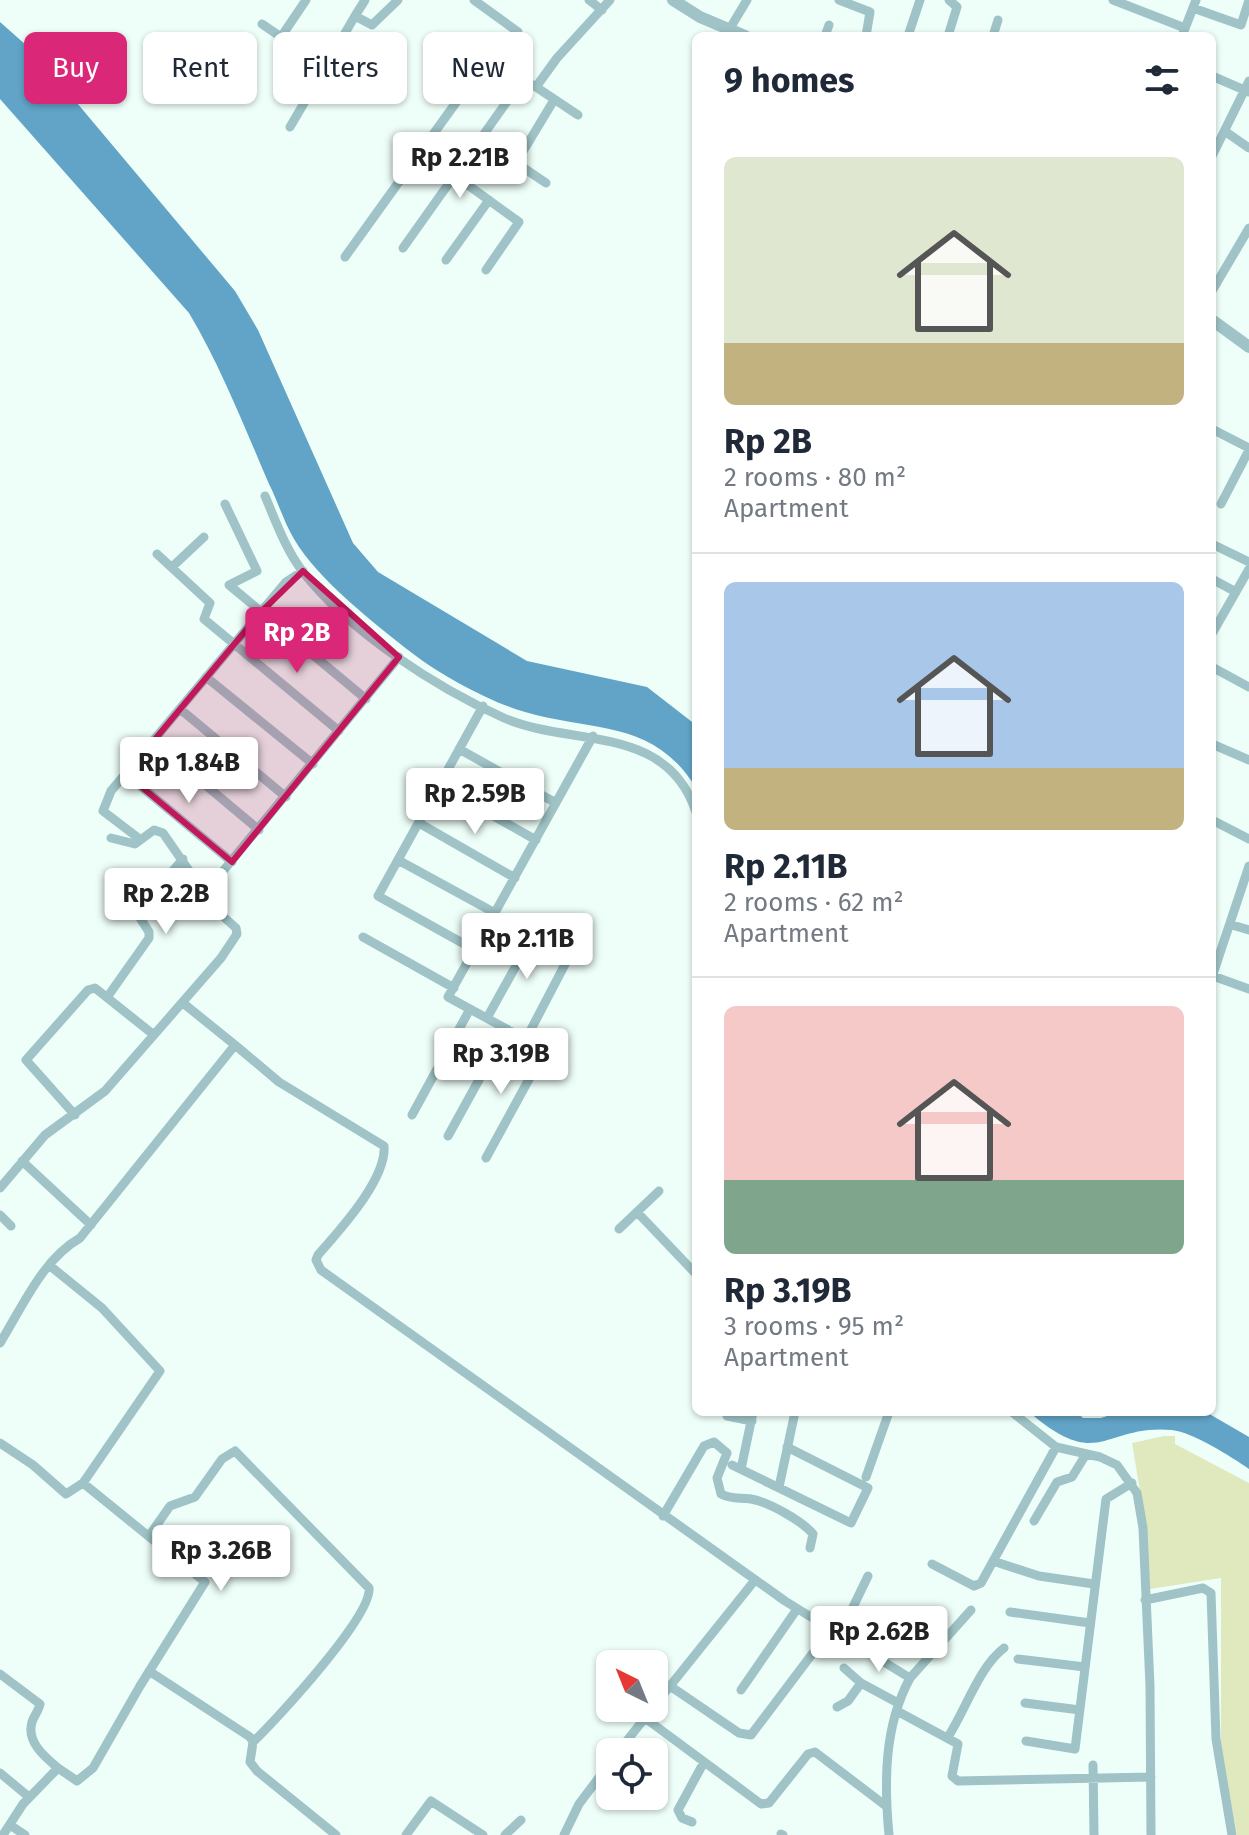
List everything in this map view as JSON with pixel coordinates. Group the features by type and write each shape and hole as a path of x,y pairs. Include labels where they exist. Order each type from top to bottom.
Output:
{"street":[{"path":"284,32 306,0"},
{"path":"290,127 365,0"},
{"path":"355,16 374,24 398,0"},
{"path":"474,0 518,32"},
{"path":"589,0 602,10"},
{"path":"536,87 557,58 610,0"},
{"path":"729,30 747,0"},
{"path":"839,0 870,12 867,32"},
{"path":"909,32 920,0"},
{"path":"949,0 957,7 949,32"},
{"path":"1113,0 1184,32 1195,4 1241,25 1249,0"},
{"path":"681,2 734,32"},
{"path":"994,32 998,20"},
{"path":"262,24 274,32"},
{"path":"826,32 829,25"},
{"path":"1216,77 1248,88 1216,149"},
{"path":"533,85 578,115"},
{"path":"516,163 554,100"},
{"path":"345,257 455,104"},
{"path":"403,248 506,104"},
{"path":"1226,132 1249,148"},
{"path":"481,139 546,183"},
{"path":"421,151 519,222 486,270"},
{"path":"446,260 489,200"},
{"path":"1216,285 1247,235"},
{"path":"1216,323 1249,347"},
{"path":"1216,432 1249,449 1221,504"},
{"path":"265,496 303,571 338,608 399,657 512,721 593,736 656,760 674,775 692,805"},
{"path":"225,504 257,571 229,585 366,699"},
{"path":"172,567 204,537"},
{"path":"1216,546 1249,562"},
{"path":"157,554 210,603 204,619 339,731"},
{"path":"1216,627 1249,569"},
{"path":"137,837 103,811 111,791 286,582 303,571"},
{"path":"1216,581 1236,592"},
{"path":"205,893 399,657"},
{"path":"1216,669 1249,687"},
{"path":"206,677 313,764"},
{"path":"475,950 378,896 483,706"},
{"path":"180,709 286,797"},
{"path":"486,1158 545,1050 448,997 593,736"},
{"path":"153,741 259,830"},
{"path":"1216,746 1249,760"},
{"path":"459,749 556,803"},
{"path":"126,774 232,862"},
{"path":"439,785 536,840"},
{"path":"1216,822 1249,839"},
{"path":"419,823 515,878"},
{"path":"0,1188 4,1175 22,1161 45,1135 105,1091 183,1003 237,934 236,928 217,911 183,859 157,830 135,844 111,838"},
{"path":"108,996 149,938 149,932 136,915 138,911 183,859"},
{"path":"398,860 495,913"},
{"path":"1216,968 1249,868"},
{"path":"1232,925 1249,930"},
{"path":"487,1018 537,928"},
{"path":"363,937 454,988"},
{"path":"526,1039 573,949"},
{"path":"1216,977 1249,989"},
{"path":"75,1115 26,1058 88,990 95,988 108,996 154,1035"},
{"path":"183,1003 279,1082 384,1146 370,1186 318,1255 316,1260 321,1270 755,1580 910,1678"},
{"path":"412,1115 470,1009"},
{"path":"448,1136 507,1029"},
{"path":"0,1343 49,1265 91,1225 235,1045"},
{"path":"22,1161 91,1225"},
{"path":"619,1229 659,1191"},
{"path":"637,1212 692,1270"},
{"path":"0,1215 11,1226"},
{"path":"0,1443 25,1459 66,1494 83,1483 160,1371 102,1308 49,1265"},
{"path":"727,1416 752,1416 736,1467 851,1523 868,1488 787,1447"},
{"path":"779,1487 794,1416"},
{"path":"866,1477 888,1416"},
{"path":"1017,1416 1056,1447 1108,1460 1132,1483 1142,1516 1151,1835"},
{"path":"663,1516 704,1446 714,1442 727,1453 717,1478 721,1494 732,1500 757,1501 803,1525 813,1534 810,1548"},
{"path":"932,1564 974,1586 981,1583 1056,1447"},
{"path":"149,1536 170,1506 195,1497 222,1459 235,1451 369,1588 367,1602 334,1651 253,1742 250,1762 336,1835"},
{"path":"1034,1521 1057,1482 1072,1477 1085,1456"},
{"path":"0,1674 40,1704 31,1724 32,1738 41,1754 77,1781 93,1768 149,1671 206,1585 202,1578 83,1483"},
{"path":"1026,1741 1075,1749 1106,1499 1132,1483"},
{"path":"993,1561 1039,1576 1094,1584"},
{"path":"670,1686 739,1733 751,1735 836,1631 868,1576"},
{"path":"668,1688 755,1580"},
{"path":"1145,1600 1203,1588 1211,1593 1216,1739 1232,1835"},
{"path":"741,1690 797,1609"},
{"path":"889,1835 886,1806 888,1752 898,1707 910,1678 971,1610"},
{"path":"1010,1612 1090,1623"},
{"path":"948,1737 969,1703 986,1662 1004,1648"},
{"path":"1018,1659 1085,1667"},
{"path":"844,1668 861,1683 958,1744 952,1776 958,1781 1151,1777"},
{"path":"149,1671 253,1742"},
{"path":"837,1707 852,1697 861,1683"},
{"path":"1025,1703 1080,1710"},
{"path":"629,1738 642,1722"},
{"path":"650,1722 765,1805 808,1754 815,1752 886,1806"},
{"path":"692,1822 682,1818 678,1810 704,1762"},
{"path":"1093,1765 1094,1835"},
{"path":"3,1835 29,1797 58,1768"},
{"path":"0,1773 29,1797"},
{"path":"564,1835 579,1804 596,1782"},
{"path":"406,1835 431,1801 483,1835"},
{"path":"505,1835 521,1820"},
{"path":"10,1825 25,1835"}],"highlighted area":[{"path":"303,571 399,657 232,862 126,774 261,612"}],"green space":[{"path":"1175,1436 1175,1444 1249,1483 1249,1835 1237,1835 1221,1747 1221,1578 1150,1589 1146,1527 1132,1443"}],"water":[{"path":"0,22 24,43 24,104 78,104 235,291 258,330 353,543 378,572 527,661 647,687 692,722 692,783 661,750 641,739 525,712 451,679 381,629 348,600 317,570 290,532 222,376 189,313 0,99"},
{"path":"1034,1416 1213,1416 1249,1437 1249,1469 1212,1446 1172,1430 1149,1430 1087,1443 1072,1440"}]}
